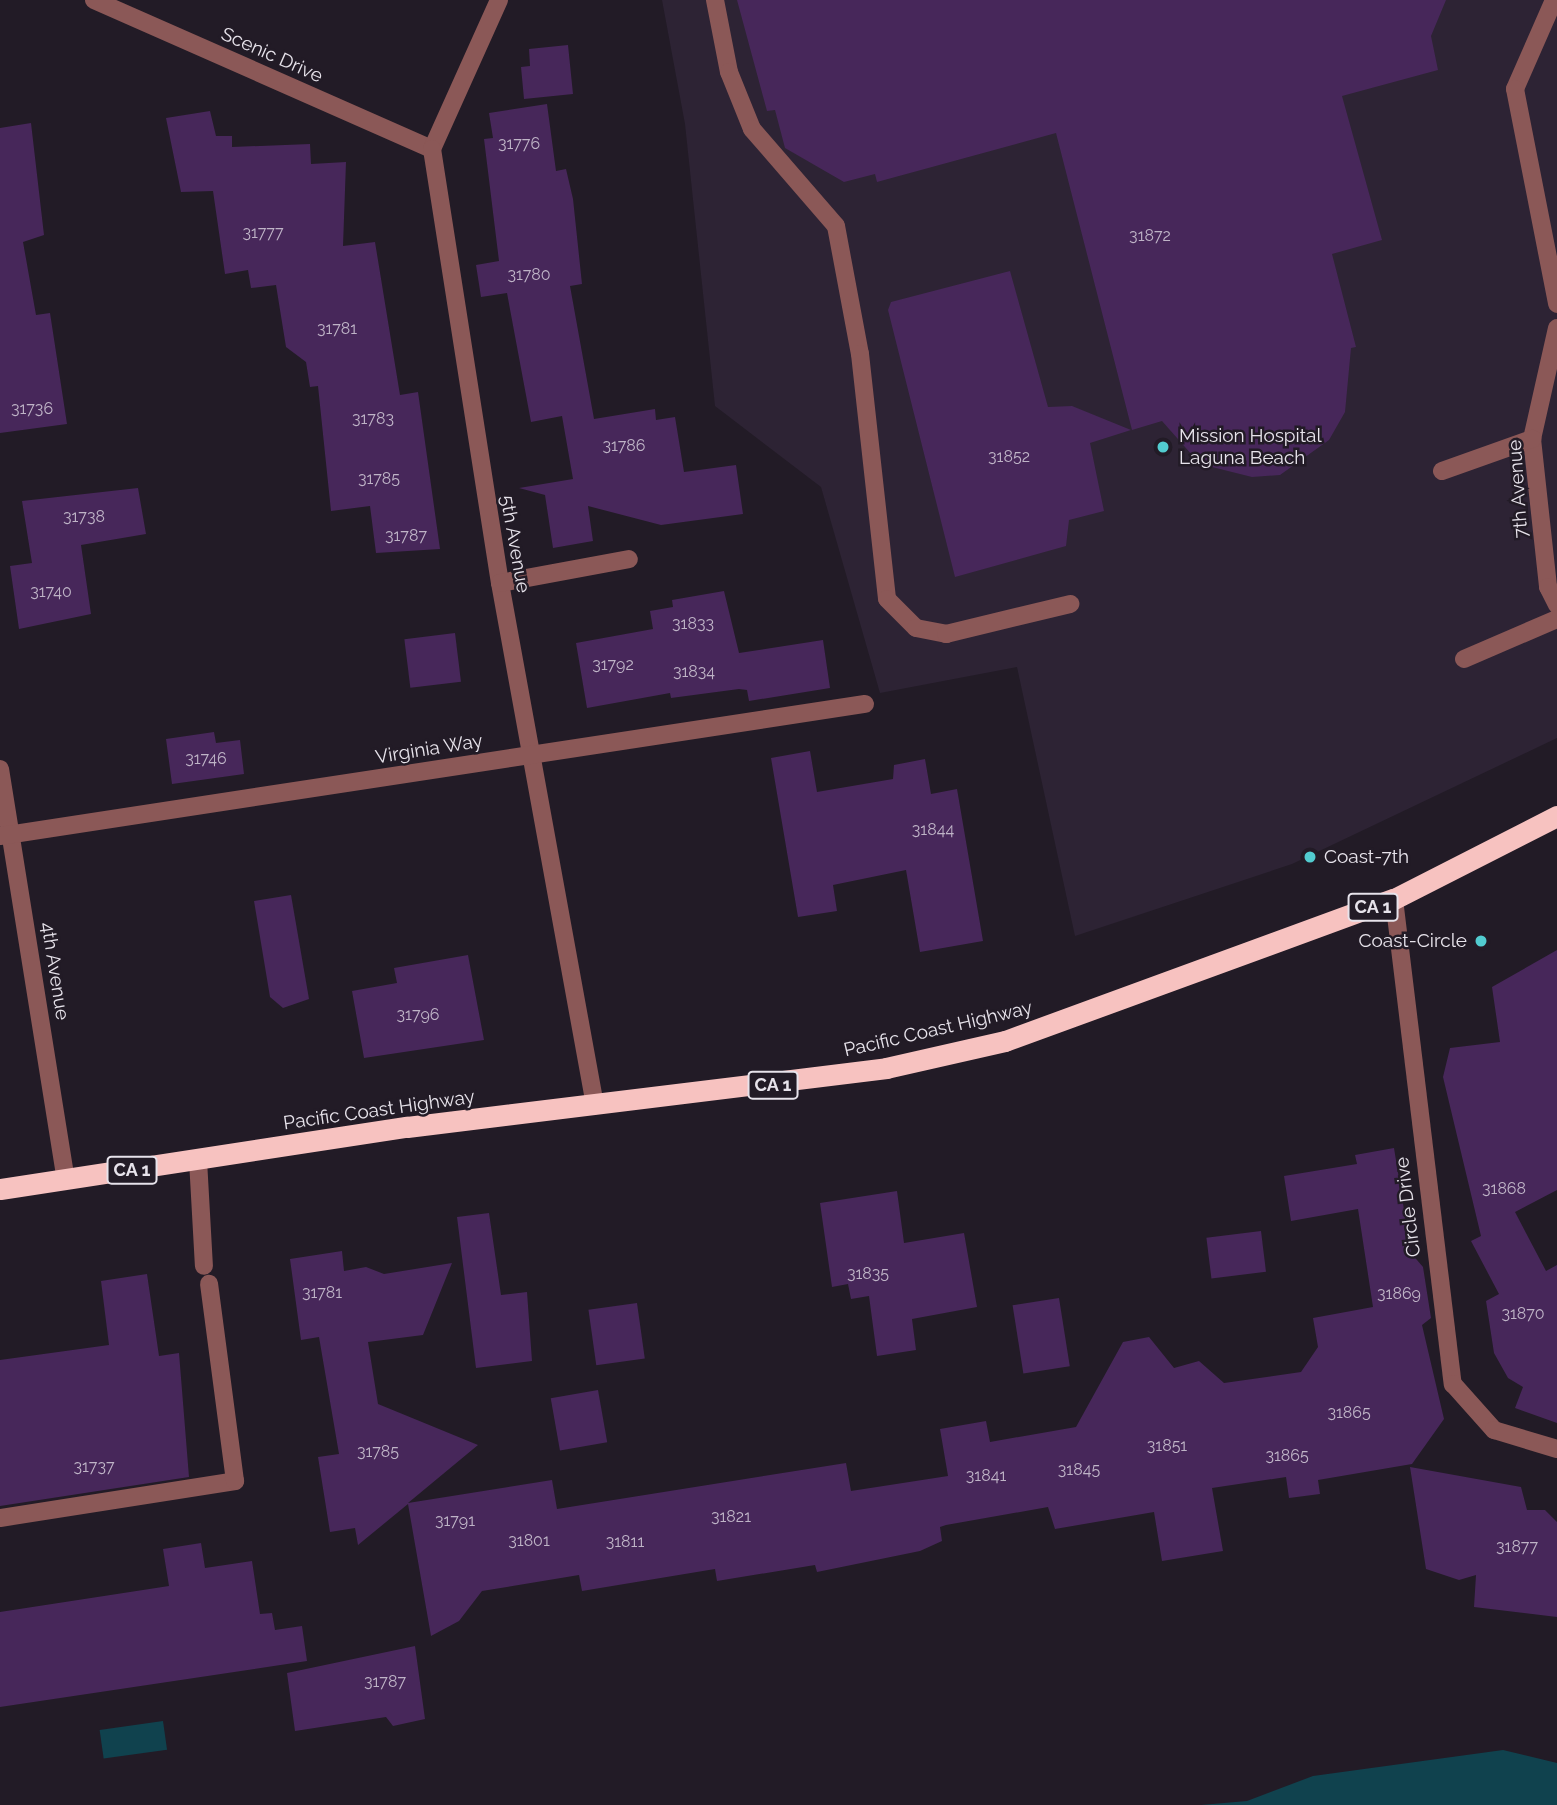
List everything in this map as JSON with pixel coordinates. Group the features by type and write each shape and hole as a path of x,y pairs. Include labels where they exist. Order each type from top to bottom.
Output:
{"highway":[{"name":"Pacific Coast Highway","path":"0,1189 595,1105 886,1068 1004,1041 1394,899 1557,816"}],"street":[{"name":"Scenic Drive","path":"94,0 432,149"},
{"path":"432,149 499,0"},
{"path":"715,0 729,72 752,129 836,226 860,355 887,599 916,628 946,634 1070,604"},
{"path":"1555,0 1516,89 1557,304"},
{"name":"5th Avenue","path":"432,149 500,583 595,1105"},
{"name":"7th Avenue","path":"1557,328 1532,439 1548,587 1557,605"},
{"path":"1442,471 1532,439"},
{"path":"500,583 629,559"},
{"path":"1464,659 1557,619"},
{"name":"Virginia Way","path":"6,835 529,752 865,704"},
{"name":"4th Avenue","path":"0,769 6,835 66,1179"},
{"name":"Circle Drive","path":"1394,899 1453,1384 1494,1430 1557,1449"},
{"path":"198,1160 204,1266"},
{"path":"0,1518 235,1481 209,1284"}],"shaded area":[{"name":"Mission Hospital Laguna Beach","path":"662,0 1557,0 1557,738 1292,864 1075,936 1017,667 880,693 821,487 715,406 685,124"}],"water":[{"path":"163,1721 167,1750 104,1759 100,1730"},
{"path":"1503,1750 1557,1763 1557,1805 1201,1805 1247,1801 1313,1776"}],"building":[{"path":"737,0 1446,0 1431,36 1438,70 1342,96 1382,240 1332,254 1356,347 1351,348 1345,412 1329,440 1280,475 1252,477 1200,464 1162,421 1132,430 1056,133 877,182 875,174 844,182 785,148 775,110 767,111"},
{"path":"568,45 573,94 524,99 521,67 530,66 529,49"},
{"path":"547,104 556,171 566,169 573,199 582,284 570,286 594,419 655,409 656,420 675,417 684,472 736,465 743,514 661,525 588,506 593,541 553,548 545,495 519,488 573,479 562,416 531,422 507,293 481,297 476,265 499,261 484,139 493,138 489,113"},
{"path":"210,111 216,136 232,136 232,147 310,144 311,164 346,162 343,246 375,242 400,395 418,392 440,549 376,553 370,506 331,511 318,386 310,387 306,362 286,347 276,285 251,288 248,270 225,274 213,191 181,192 166,118"},
{"path":"31,123 44,235 23,242 36,315 50,313 67,424 0,433 0,128"},
{"path":"1010,271 1048,407 1072,406 1131,430 1090,443 1104,511 1069,520 1066,546 955,577 888,310 891,302"},
{"path":"138,488 146,534 81,545 91,614 19,629 10,566 32,563 22,501"},
{"path":"724,591 739,653 823,640 830,688 749,701 747,690 739,689 671,698 670,693 587,708 576,643 653,629 650,611 673,607 672,600"},
{"path":"455,633 461,682 410,688 404,639"},
{"path":"214,732 216,743 240,740 244,774 172,784 166,739"},
{"path":"810,751 817,792 893,779 894,765 925,759 931,794 957,789 983,941 920,952 906,870 833,885 837,911 798,917 771,758"},
{"path":"291,895 309,999 283,1008 270,997 254,901"},
{"path":"1557,950 1557,1190 1515,1212 1546,1271 1557,1265 1557,1423 1515,1408 1523,1387 1508,1378 1494,1353 1486,1301 1499,1294 1471,1241 1481,1236 1443,1077 1450,1048 1500,1042 1492,987"},
{"path":"468,955 484,1040 364,1058 352,991 397,983 394,968"},
{"path":"1394,1148 1411,1253 1423,1267 1431,1318 1422,1325 1444,1419 1412,1464 1318,1480 1320,1494 1289,1498 1286,1477 1212,1488 1223,1551 1162,1561 1154,1512 1055,1529 1048,1507 946,1525 940,1527 942,1541 920,1551 817,1572 815,1565 717,1581 715,1569 582,1591 579,1575 482,1591 459,1621 431,1636 408,1504 358,1545 355,1528 330,1532 318,1457 339,1454 319,1337 301,1340 290,1259 342,1251 344,1271 366,1267 384,1274 452,1263 423,1335 368,1342 378,1404 478,1445 408,1503 552,1480 557,1509 846,1463 851,1491 948,1476 940,1429 986,1421 990,1442 1076,1427 1123,1342 1149,1337 1174,1368 1199,1361 1224,1383 1301,1372 1318,1347 1313,1318 1373,1307 1358,1209 1291,1221 1284,1176 1357,1164 1355,1155"},
{"path":"897,1191 904,1243 964,1233 977,1307 912,1319 916,1350 877,1356 869,1296 851,1299 848,1284 832,1287 820,1203"},
{"path":"489,1213 501,1295 527,1292 532,1361 476,1368 457,1217"},
{"path":"1261,1231 1266,1272 1211,1278 1206,1238"},
{"path":"147,1274 159,1356 179,1353 189,1477 0,1506 0,1360 109,1345 101,1281"},
{"path":"1059,1298 1070,1366 1023,1374 1013,1305"},
{"path":"637,1303 645,1358 596,1365 588,1310"},
{"path":"598,1390 607,1442 560,1451 551,1398"},
{"path":"1410,1467 1521,1487 1527,1510 1545,1510 1557,1522 1557,1617 1474,1607 1476,1575 1459,1580 1426,1569"},
{"path":"201,1543 205,1568 252,1561 260,1614 272,1613 275,1630 302,1626 307,1661 0,1707 0,1612 169,1586 163,1549"},
{"path":"415,1646 425,1719 393,1726 386,1717 295,1731 287,1673"}],"place":[{"name":"Mission Hospital Laguna Beach","path":"1163,447"},
{"name":"Coast-7th","path":"1310,857"},
{"name":"Coast-Circle","path":"1481,941"}]}
